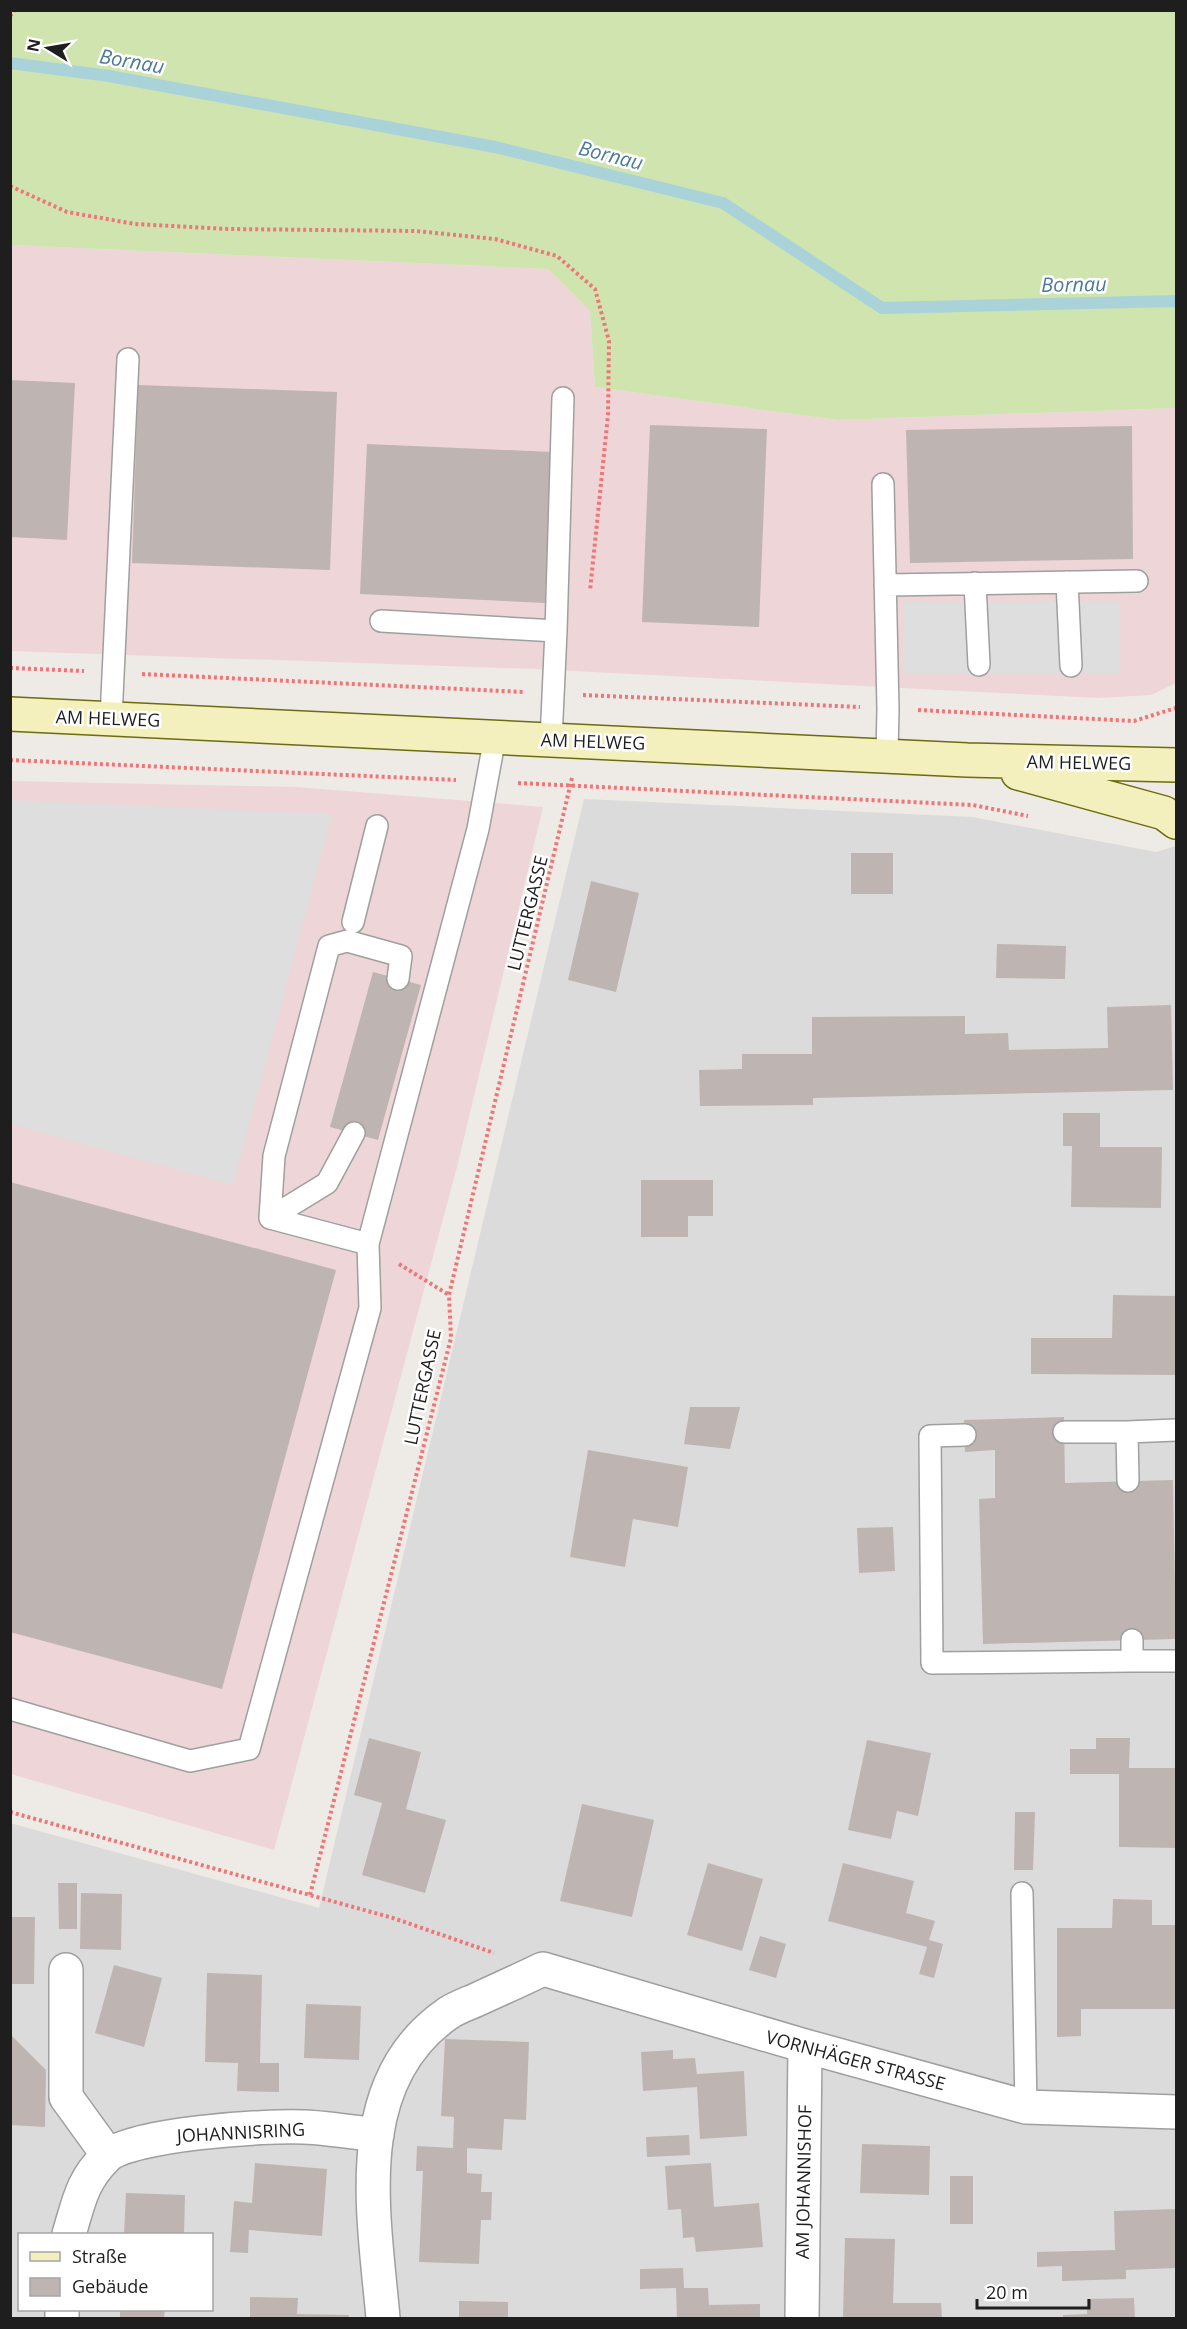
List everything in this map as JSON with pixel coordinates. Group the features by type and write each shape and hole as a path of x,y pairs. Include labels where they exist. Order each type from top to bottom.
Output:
{"main road":[{"name":"AM HELWEG","path":"10,714 967,760 1176,765"},
{"path":"967,760 1164,813 1176,822"}],"street":[{"path":"66,1970 66,2097 108,2155"},
{"name":"VORNHÄGER STRASSE","path":"543,1970 1026,2107 1176,2112"},
{"path":"383,2319 371,2183 377,2135 387,2086 410,2048 448,2013 543,1970"},
{"name":"AM JOHANNISHOF","path":"802,2319 805,2046"},
{"name":"JOHANNISRING","path":"70,2233 85,2181 108,2155 131,2144 179,2135 303,2127 377,2135"}],"lane":[{"path":"111,718 128,359"},
{"path":"563,398 553,693 563,740"},
{"path":"883,484 887,755"},
{"path":"885,585 1137,581"},
{"path":"1067,582 1071,666"},
{"path":"975,583 979,665"},
{"path":"381,621 556,631"},
{"path":"10,1709 190,1761 249,1749 370,1308 368,1244 478,829 495,737"},
{"path":"353,922 377,826"},
{"path":"270,1218 273,1156 329,946 347,941 401,956 398,979"},
{"path":"270,1218 327,1183 354,1133"},
{"path":"270,1218 368,1244"},
{"path":"1064,1432 1176,1430"},
{"path":"1127,1432 1128,1481"},
{"path":"965,1435 930,1436 932,1663 1176,1661"},
{"path":"1132,1640 1132,1661"},
{"path":"1022,1893 1026,2107"}],"path":[{"path":"10,16 15,10"},
{"path":"10,186 67,212 135,224 228,230 416,231 495,239 557,256 595,288 609,341 608,415 589,602"},
{"path":"10,668 553,693"},
{"path":"581,683 580,695 1134,721 1176,708"},
{"name":"LUTTERGASSE","path":"310,1895 451,1338 449,1295 572,786 563,740"},
{"path":"10,760 973,806 1039,818"},
{"path":"368,1244 449,1295"},
{"path":"10,1812 393,1918 543,1970"}],"shaded area":[{"path":"11,245 548,269 590,311 595,387 838,420 1176,408 1176,683 1151,695 1097,698 535,669 11,651"},
{"path":"903,602 1119,602 1119,673 903,673"},
{"path":"10,781 296,787 543,807 458,1163 274,1850 11,1774"},
{"path":"584,799 972,817 1156,852 1176,846 1176,2318 11,2318 10,1823 319,1908"},
{"path":"11,800 332,814 233,1185 11,1124"}],"green space":[{"path":"11,10 1176,11 1176,408 838,420 595,387 590,311 548,269 11,245"}],"building":[{"path":"10,380 75,383 67,540 10,537"},
{"path":"138,385 337,392 330,570 132,563"},
{"path":"650,425 767,429 759,627 642,622"},
{"path":"1132,426 1133,559 910,563 906,430"},
{"path":"367,444 552,452 545,603 360,594"},
{"path":"851,853 893,853 893,894 851,894"},
{"path":"591,881 639,893 616,992 568,980"},
{"path":"997,944 1066,946 1065,979 996,978"},
{"path":"373,972 421,985 378,1140 330,1127"},
{"path":"1171,1005 1173,1090 813,1098 813,1105 700,1106 699,1070 742,1069 742,1054 812,1054 812,1017 965,1016 965,1034 1008,1033 1009,1050 1108,1048 1107,1007"},
{"path":"1063,1113 1100,1113 1100,1147 1162,1147 1161,1208 1071,1207 1072,1146 1063,1146"},
{"path":"641,1180 713,1180 713,1216 688,1216 688,1237 641,1237"},
{"path":"10,1182 336,1270 222,1689 10,1632"},
{"path":"1113,1295 1176,1296 1176,1375 1031,1374 1031,1338 1112,1338"},
{"path":"690,1407 740,1407 730,1449 684,1444"},
{"path":"1064,1417 1065,1483 1173,1480 1176,1639 983,1644 979,1499 995,1498 995,1450 965,1452 964,1420"},
{"path":"588,1450 688,1467 678,1527 633,1519 625,1567 570,1557"},
{"path":"893,1527 895,1571 859,1573 857,1528"},
{"path":"369,1738 421,1752 406,1809 446,1820 425,1893 362,1875 382,1803 354,1795"},
{"path":"1096,1738 1130,1738 1129,1768 1176,1768 1176,1848 1119,1847 1119,1774 1070,1774 1070,1749 1096,1749"},
{"path":"867,1740 931,1753 918,1816 897,1811 891,1839 848,1830"},
{"path":"582,1804 654,1820 632,1917 560,1901"},
{"path":"1015,1812 1035,1812 1033,1870 1014,1870"},
{"path":"708,1863 763,1879 742,1951 687,1935"},
{"path":"843,1863 914,1881 906,1913 935,1921 929,1940 943,1944 934,1978 919,1974 927,1947 828,1921"},
{"path":"58,1883 77,1883 77,1929 59,1929"},
{"path":"81,1893 122,1894 121,1950 80,1949"},
{"path":"1113,1899 1152,1900 1152,1925 1176,1925 1176,2009 1081,2009 1081,2036 1057,2037 1057,1928 1112,1928"},
{"path":"10,1917 35,1917 34,1984 10,1984"},
{"path":"760,1936 786,1944 776,1978 749,1970"},
{"path":"114,1965 162,1978 144,2047 95,2033"},
{"path":"207,1973 262,1975 260,2063 279,2063 279,2092 237,2091 238,2063 205,2062"},
{"path":"306,2004 361,2006 359,2060 304,2058"},
{"path":"10,2034 46,2070 45,2127 10,2125"},
{"path":"445,2039 529,2042 526,2120 504,2119 502,2150 467,2148 467,2173 482,2174 481,2192 492,2192 491,2220 481,2220 479,2264 419,2262 423,2171 416,2171 417,2146 453,2148 454,2117 441,2116"},
{"path":"673,2050 673,2059 695,2058 697,2074 744,2071 747,2136 700,2139 697,2087 643,2091 641,2052"},
{"path":"689,2135 690,2155 647,2157 646,2137"},
{"path":"862,2144 930,2146 929,2195 860,2193"},
{"path":"255,2163 327,2169 322,2236 249,2230 248,2253 230,2252 234,2201 252,2203"},
{"path":"711,2163 714,2207 759,2203 763,2247 696,2252 694,2237 683,2238 681,2209 668,2210 665,2166"},
{"path":"950,2176 973,2176 973,2224 950,2224"},
{"path":"126,2193 185,2195 184,2233 124,2233"},
{"path":"1176,2209 1176,2268 1126,2270 1126,2279 1062,2281 1062,2266 1037,2267 1037,2252 1115,2250 1114,2211"},
{"path":"845,2238 895,2239 893,2303 941,2303 942,2318 843,2317"},
{"path":"683,2268 684,2288 708,2288 709,2305 760,2304 760,2318 677,2318 676,2288 640,2289 640,2269"},
{"path":"250,2297 298,2298 297,2314 349,2315 349,2318 250,2318"},
{"path":"1134,2298 1135,2318 1063,2318 1063,2315 1087,2314 1087,2299"},
{"path":"459,2301 508,2302 508,2318 459,2318"},
{"path":"120,2311 165,2311 164,2318 120,2318"}],"waterway":[{"name":"Bornau","path":"10,63 109,76 495,147 723,203 882,308 1176,301"}]}
